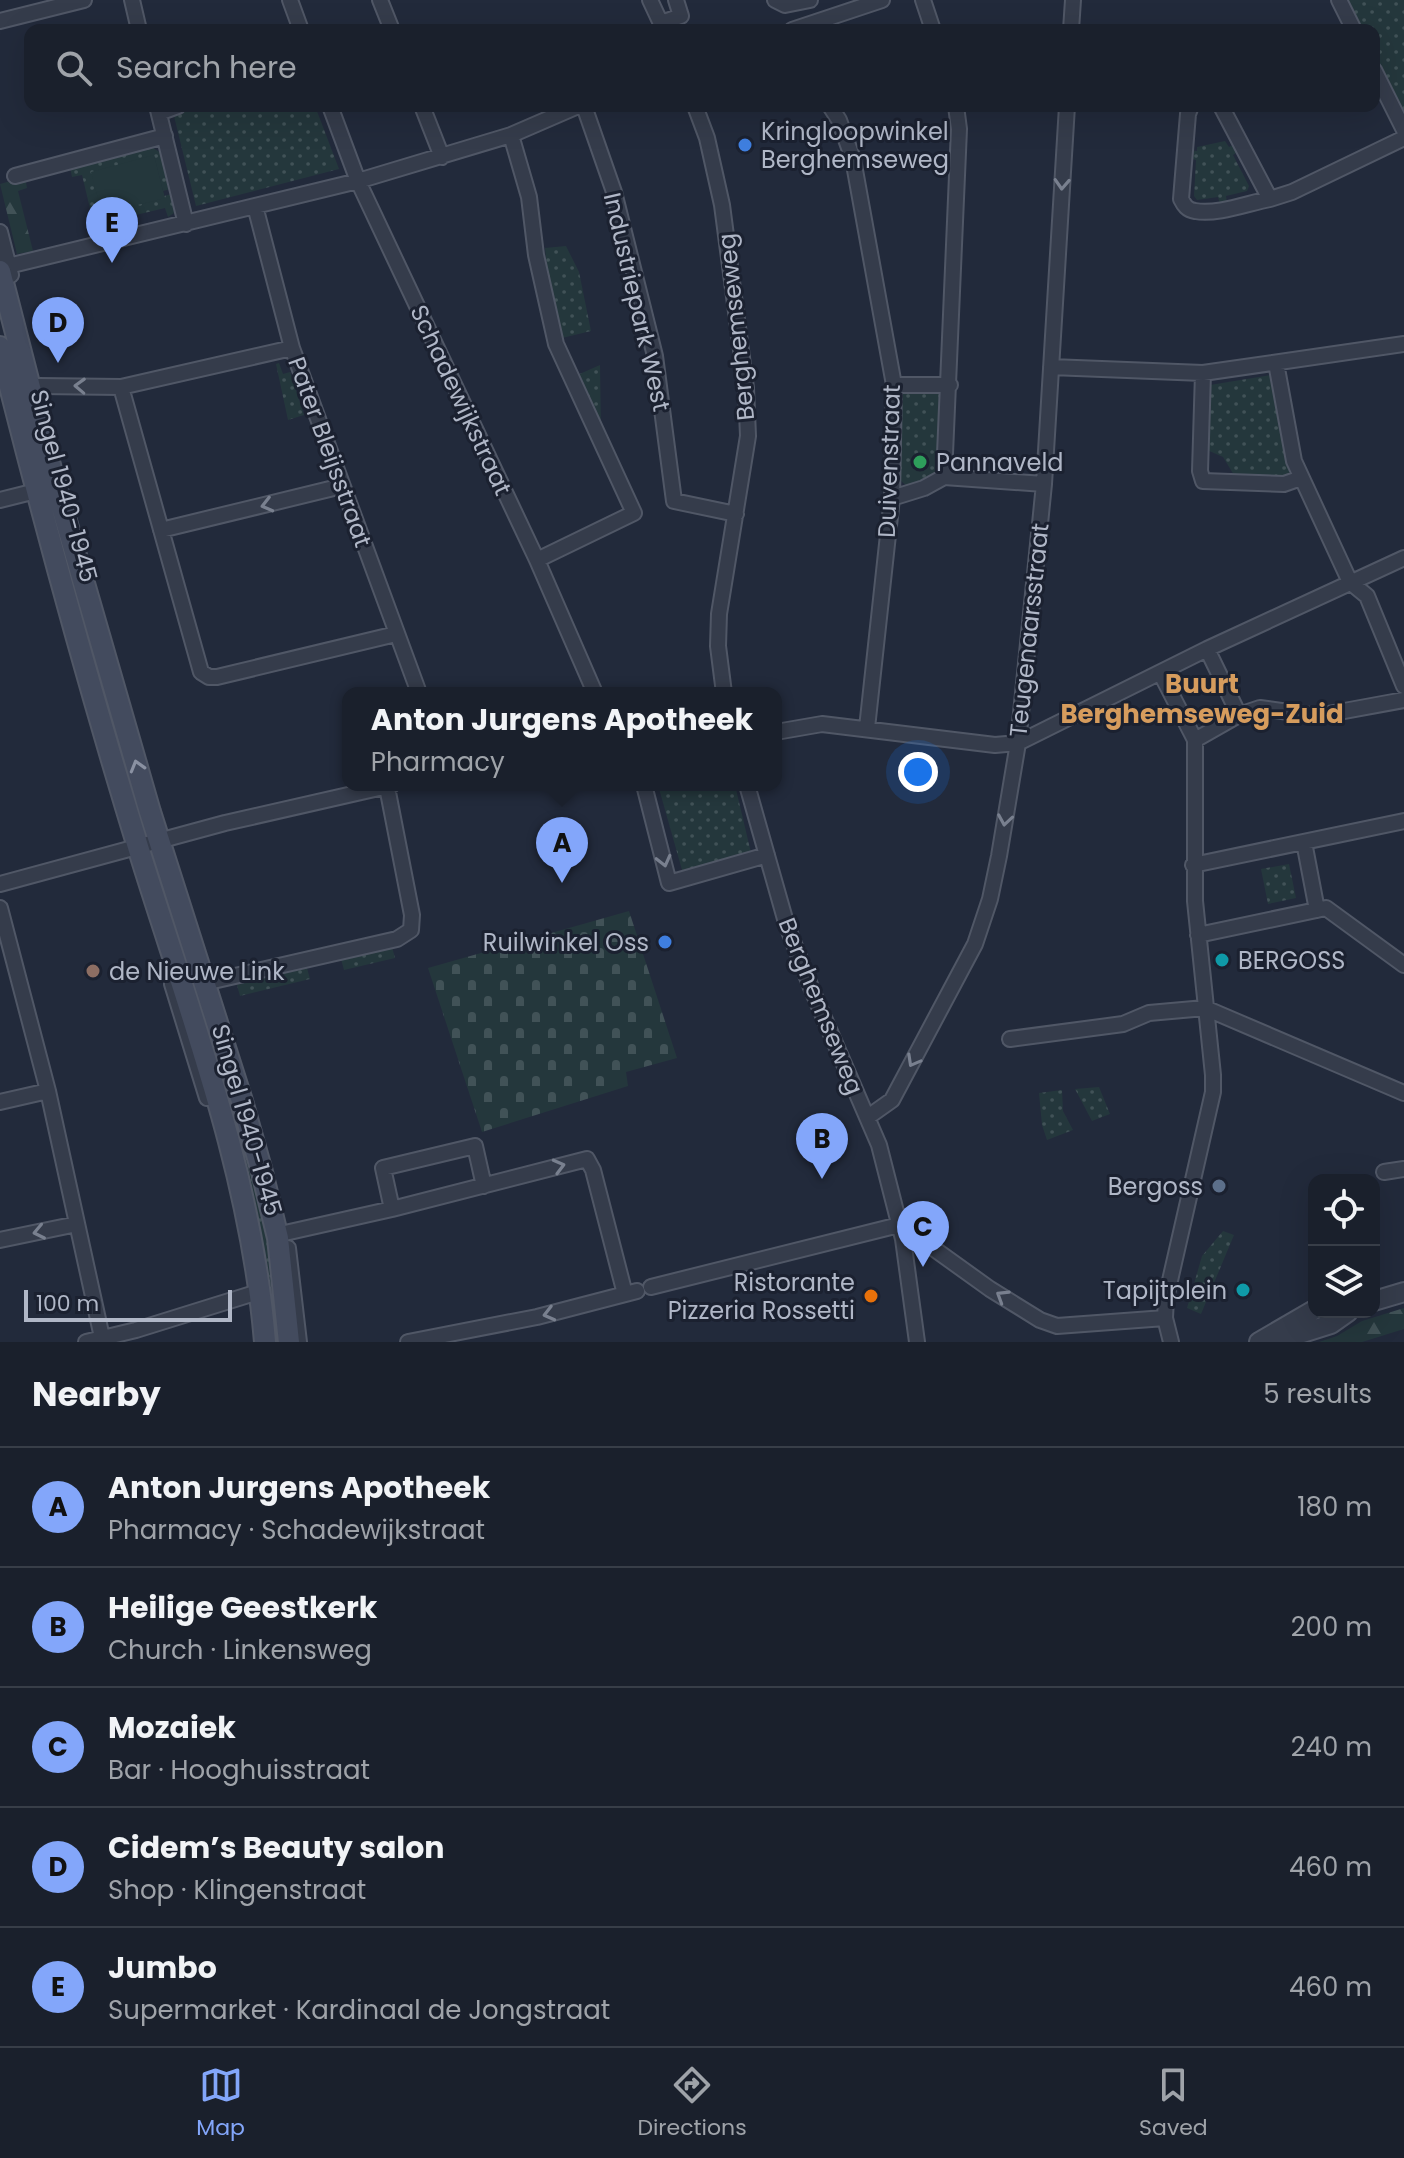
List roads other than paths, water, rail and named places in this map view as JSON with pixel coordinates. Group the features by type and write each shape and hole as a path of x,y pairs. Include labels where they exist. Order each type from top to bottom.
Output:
{"main road":[{"name":"Singel 1940-1945","path":"3,268 39,419 158,841 262,1172 278,1238 289,1342"},
{"name":"Singel 1940-1945","path":"0,347 32,492 118,778 134,848 239,1176 265,1342"}],"street":[{"path":"132,0 138,24"},
{"path":"290,0 299,24"},
{"path":"380,0 390,24"},
{"path":"650,0 662,24"},
{"path":"668,24 681,16 676,0"},
{"path":"775,0 785,5 804,2 802,24"},
{"path":"815,24 882,0"},
{"path":"923,0 931,24"},
{"path":"1071,24 1073,0"},
{"path":"1339,0 1351,24"},
{"path":"0,21 74,1"},
{"path":"1380,82 1404,130"},
{"path":"159,112 186,224"},
{"name":"Schadewijkstraat","path":"332,112 358,181 537,560 592,687"},
{"path":"424,112 442,157"},
{"path":"3,268 358,181 511,135 564,112"},
{"name":"Industriepark West","path":"586,112 614,192 655,356 674,501 736,514"},
{"name":"Berghemseweg","path":"697,112 707,138 722,205 746,388 748,436 719,614 718,646 723,687"},
{"name":"Duivenstraat","path":"834,112 853,159 894,385 892,498 867,728"},
{"path":"944,477 959,129 957,112"},
{"name":"Teugenaarsstraat","path":"868,1117 892,1100 975,944 990,899 1018,743 1044,484 1067,112"},
{"path":"1189,112 1181,199 1186,208 1194,211 1212,211 1292,192 1404,138"},
{"path":"1224,112 1270,199"},
{"path":"511,135 529,197 536,255 556,344 634,513 537,560"},
{"path":"15,176 165,136"},
{"name":"Pater Bleijsstraat","path":"255,206 292,348 417,687"},
{"name":"Singel 1940-1945","path":"0,232 3,268 45,409 39,419"},
{"path":"1051,367 1203,373 1404,344"},
{"path":"39,386 121,387 292,348"},
{"path":"1276,363 1294,461 1350,582 1367,596 1404,686"},
{"path":"1203,373 1200,471 1203,481 1284,484 1301,478"},
{"path":"894,385 950,385"},
{"name":"Singel 1940-1945","path":"0,387 32,492"},
{"path":"121,387 201,672 217,677 396,634"},
{"path":"892,498 924,488 944,477 1044,484"},
{"path":"161,530 342,486"},
{"path":"0,500 32,492"},
{"path":"782,731 822,724 995,745 1018,743 1207,649 1404,558"},
{"path":"1207,649 1239,715"},
{"path":"1161,674 1195,740 1193,865 1213,1092 1166,1298 1165,1318 1171,1342"},
{"path":"1195,740 1239,715 1260,708 1317,716 1404,700"},
{"path":"0,884 289,807 365,791"},
{"path":"213,981 397,939 411,930 412,915 390,791"},
{"path":"646,791 669,883 767,855"},
{"name":"Berghemseweg","path":"749,791 787,926 879,1145 901,1232 917,1342"},
{"path":"1193,865 1404,821"},
{"path":"1304,842 1317,910"},
{"path":"0,908 5,949 48,1091 103,1340"},
{"path":"1198,935 1326,908 1404,965"},
{"name":"Singel 1940-1945","path":"181,911 195,925 268,1163 292,1273 299,1342"},
{"path":"1010,1039 1123,1024 1149,1013 1205,1008 1404,1093"},
{"path":"0,1102 48,1091"},
{"path":"392,1209 383,1168 475,1146 484,1186"},
{"path":"285,1233 587,1159 638,1291"},
{"path":"1384,1172 1404,1169"},
{"path":"0,1240 77,1224"},
{"path":"408,1342 537,1317 901,1232 919,1238 990,1289 1040,1320 1057,1326 1165,1318"},
{"path":"86,1342 103,1340 257,1292"},
{"path":"1380,1299 1404,1292"},
{"path":"1259,1342 1308,1313"},
{"path":"1274,1342 1331,1324 1340,1318"}],"place":[{"name":"Kringloopwinkel Berghemseweg","path":"745,145"},
{"name":"Jumbo","path":"112,263"},
{"name":"Cidem’s Beauty salon","path":"58,363"},
{"name":"Pannaveld","path":"920,462"},
{"name":"Anton Jurgens Apotheek","path":"562,883"},
{"name":"Ruilwinkel Oss","path":"665,942"},
{"name":"BERGOSS","path":"1222,960"},
{"name":"de Nieuwe Link","path":"93,971"},
{"name":"Heilige Geestkerk","path":"822,1179"},
{"name":"Bergoss","path":"1219,1186"},
{"name":"Mozaiek","path":"923,1267"},
{"name":"Tapijtplein","path":"1243,1290"},
{"name":"Ristorante Pizzeria Rossetti","path":"871,1296"}],"district":[{"name":"Buurt Berghemseweg-Zuid","path":"1202,699"}]}
